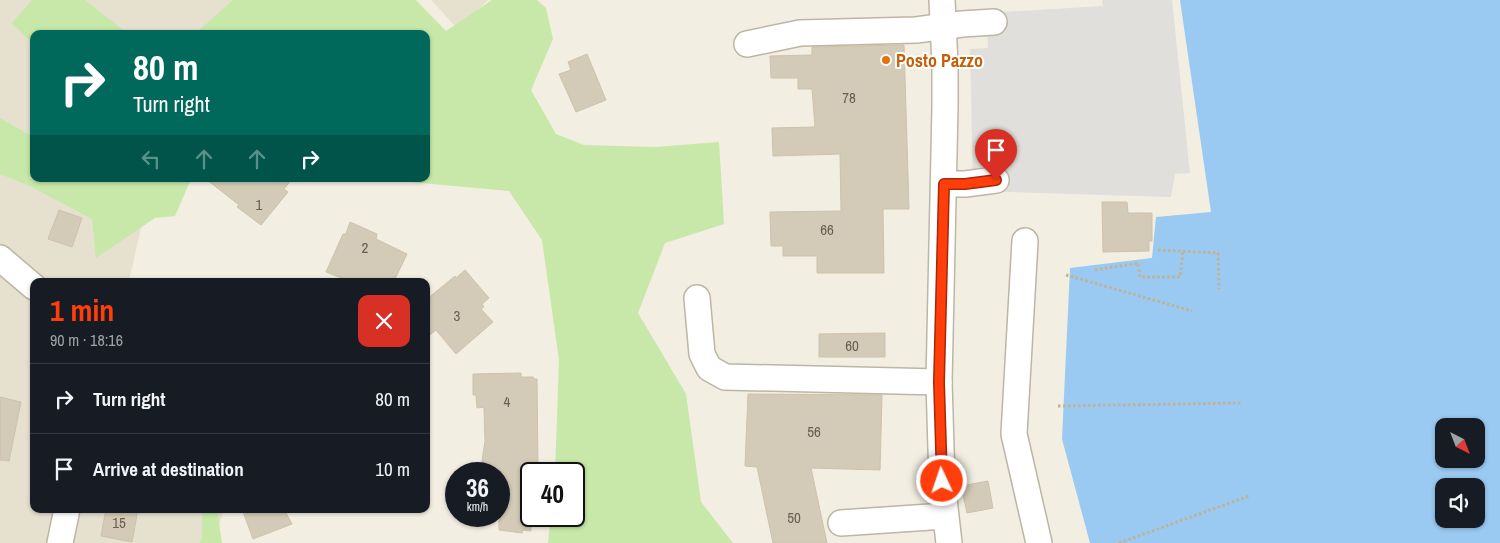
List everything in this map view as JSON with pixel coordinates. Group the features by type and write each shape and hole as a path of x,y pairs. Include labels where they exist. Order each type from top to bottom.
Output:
{"street":[{"path":"942,0 945,64 939,382 940,445 945,516 949,543"},
{"path":"746,44 800,33 916,30 994,22"},
{"path":"944,184 965,184 996,180"},
{"path":"1025,241 1014,434 1039,543"},
{"path":"0,258 30,284"},
{"path":"697,298 702,354 709,368 725,377 939,382"},
{"path":"60,543 67,513"},
{"path":"841,523 945,516"}],"path":[{"path":"1158,250 1218,253 1219,289"},
{"path":"1095,270 1138,264 1140,278 1180,277 1183,251"},
{"path":"1066,275 1192,312"},
{"path":"1058,406 1243,403"},
{"path":"1118,543 1249,496"}],"shaded area":[{"path":"0,0 263,0 228,30 30,30 30,182 151,182 130,278 30,278 30,513 223,513 214,543 0,543"},
{"path":"431,0 488,0 458,29"},
{"path":"1102,0 1172,0 1190,173 1175,174 1171,197 973,191 970,49 988,48 986,13 1103,6"}],"green space":[{"path":"32,0 85,0 123,30 30,30 30,41 12,23"},
{"path":"233,0 416,0 446,31 492,0 537,0 546,8 553,39 531,90 556,134 584,145 655,147 719,142 724,224 665,243 638,313 686,394 701,502 733,543 548,543 550,527 585,527 585,462 555,462 559,360 542,240 509,191 411,182 430,182 430,30 199,30"},
{"path":"0,118 30,135 30,182 190,182 175,216 155,218 96,258 92,219 32,187 0,174"},
{"path":"202,513 218,513 222,543 200,543 202,537"}],"water":[{"path":"1180,0 1500,0 1500,543 1090,543 1062,439 1070,268 1152,258 1156,217 1211,212"}],"building":[{"path":"904,45 909,209 883,209 884,273 817,273 817,256 783,256 783,246 771,246 770,212 841,211 840,154 773,156 772,128 815,127 812,89 798,89 798,78 771,78 770,56 812,55 812,47"},
{"path":"587,54 606,100 576,112 559,74 571,70 568,62"},
{"path":"210,182 290,182 284,189 288,192 261,225 237,207 239,205"},
{"path":"1102,202 1127,202 1128,213 1152,213 1152,241 1149,241 1149,251 1103,252"},
{"path":"59,210 82,218 72,247 48,239"},
{"path":"350,222 377,234 376,239 407,254 395,278 341,278 326,272 343,234 346,234"},
{"path":"465,270 489,298 482,304 484,307 481,309 493,322 456,354 436,330 430,335 430,297 455,276 456,278"},
{"path":"885,333 885,357 819,357 819,334"},
{"path":"521,373 521,377 537,379 538,462 520,462 520,527 531,527 531,531 523,530 522,533 499,530 499,527 510,527 510,462 482,462 485,441 484,407 477,408 476,395 473,395 473,374"},
{"path":"748,394 882,395 880,470 811,468 827,543 773,543 757,467 745,466"},
{"path":"0,397 21,402 9,461 0,460"},
{"path":"988,481 993,508 967,513 961,486"},
{"path":"105,513 137,513 132,542 101,536"},
{"path":"243,513 286,513 292,524 253,539"}],"place":[{"name":"Posto Pazzo","path":"886,60"}],"route":[{"path":"942,481 939,382 944,184 965,184 996,180"}]}
